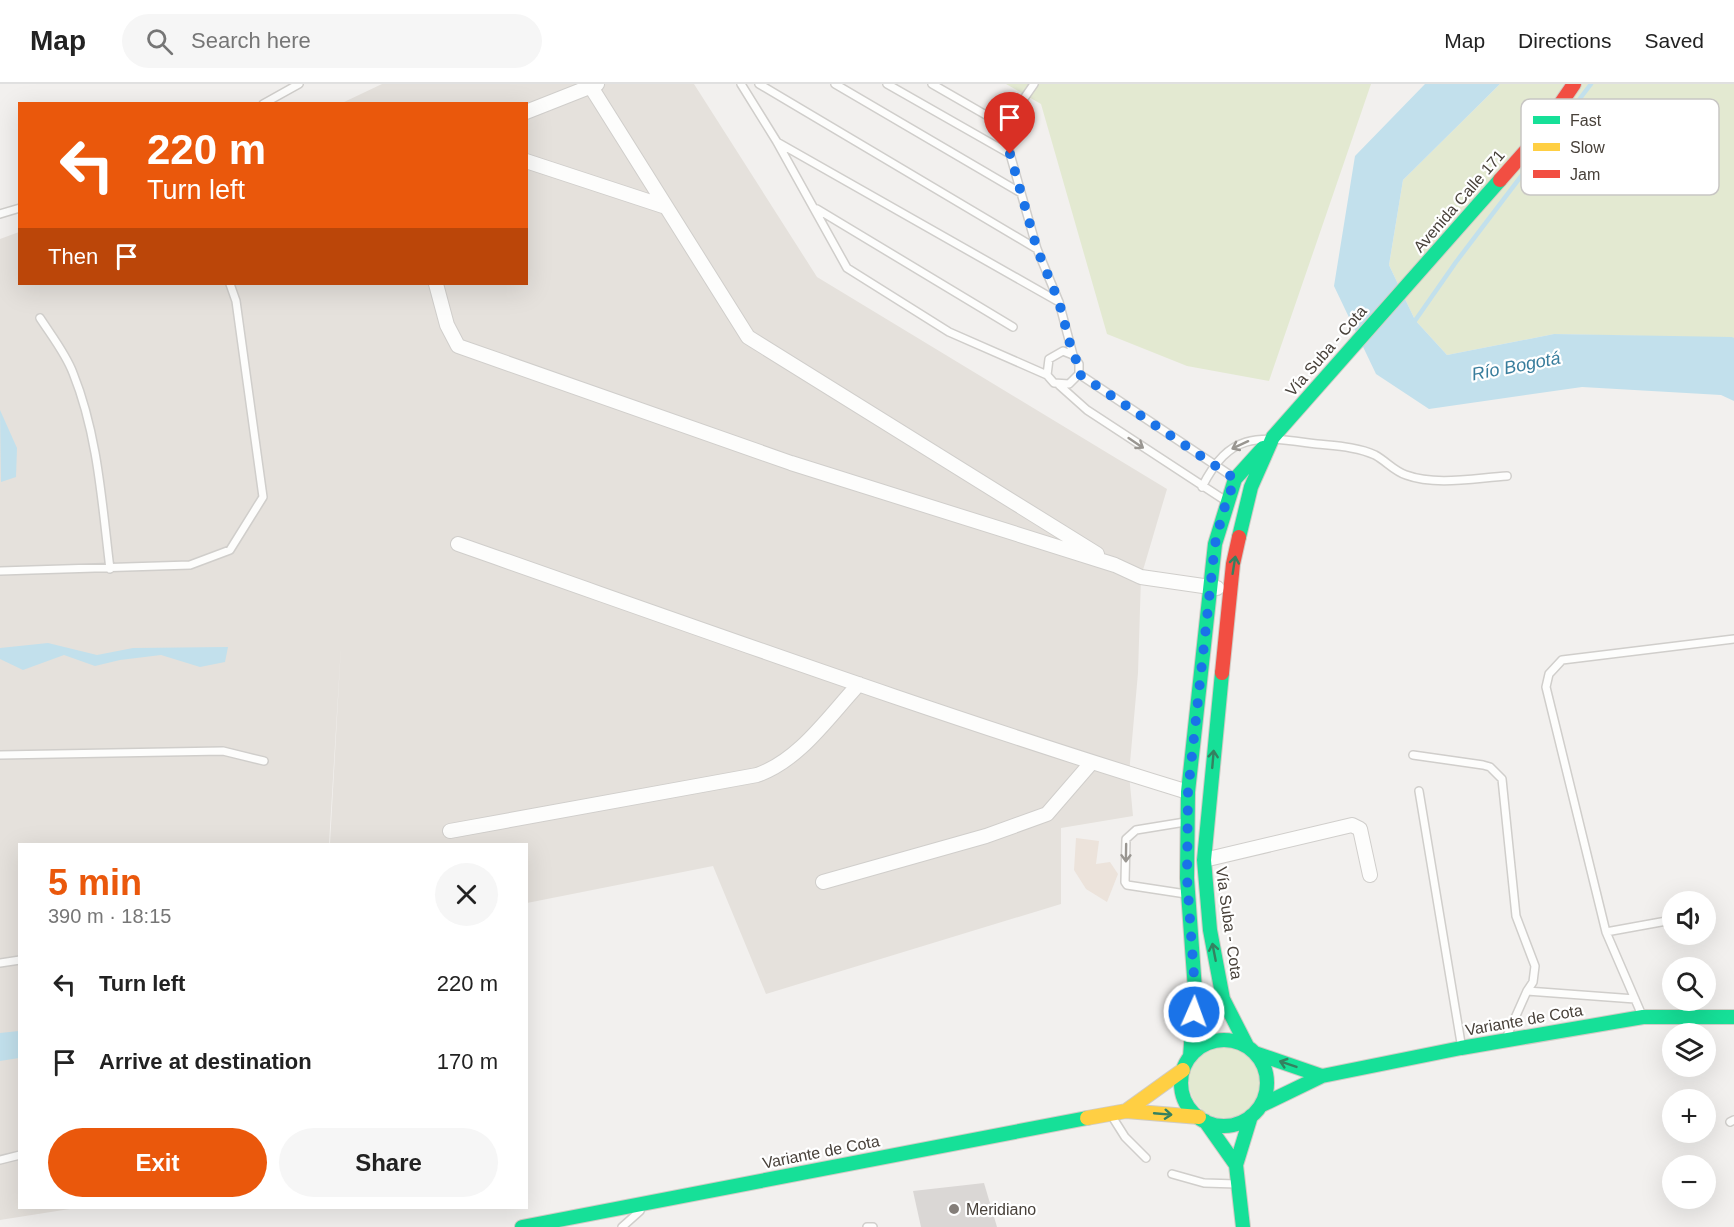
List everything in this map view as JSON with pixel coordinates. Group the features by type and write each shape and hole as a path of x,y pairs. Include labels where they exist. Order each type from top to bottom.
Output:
{"main road":[{"name":"Avenida Calle 171","path":"1564,99 1574,84"},
{"name":"Avenida Calle 171","path":"1410,281 1521,156"},
{"name":"Vía Suba - Cota","path":"1190,1057 1195,990 1189,895 1188,792 1215,544 1226,501 1235,479 1247,463 1270,441 1410,281"},
{"name":"Vía Suba - Cota","path":"1251,1050 1223,999 1210,930 1204,860 1230,590 1244,512 1251,487 1270,441"},
{"name":"Variante de Cota","path":"1262,1106 1322,1076 1461,1048 1643,1017 1734,1017"},
{"path":"1236,1165 1202,1119 1190,1108 1184,1096 1181,1084 1183,1070 1190,1057 1199,1048 1222,1040 1322,1076"},
{"path":"1202,1119 1229,1125 1251,1116 1262,1106 1267,1078 1263,1065 1251,1050"},
{"name":"Variante de Cota","path":"1126,1111 1183,1070"},
{"name":"Variante de Cota","path":"522,1227 1110,1113 1126,1111 1202,1119"},
{"path":"1243,1227 1236,1165 1251,1116"}],"street":[{"path":"528,111 594,86 663,206 748,337 1115,565 1141,577 1230,590"},
{"path":"528,162 663,206"},
{"path":"435,285 447,325 458,346 791,463 1115,565"},
{"path":"459,544 859,684 1188,792"},
{"path":"450,831 758,776 776,769 790,758 859,684"},
{"path":"823,882 986,836 1047,814 1092,762"},
{"path":"1204,860 1352,825 1360,829 1370,875"}],"lane":[{"path":"267,102 299,84"},
{"path":"741,84 777,142 847,268 949,332 1047,375 1087,410 1202,487 1244,512"},
{"path":"759,84 1037,249"},
{"path":"835,84 1021,193"},
{"path":"887,84 1010,154"},
{"path":"932,84 1005,126"},
{"path":"1034,84 1005,126 1010,154 1037,249 1059,302 1073,355 1079,364 1079,374 1073,382 1059,385"},
{"path":"777,142 1059,302"},
{"path":"815,208 1013,327"},
{"path":"0,214 18,209"},
{"path":"0,571 190,565 230,550 263,496 236,301 230,285"},
{"path":"40,318 73,371 87,411 93,438 110,569"},
{"path":"1047,375 1046,364 1053,355 1063,351 1073,355"},
{"path":"1079,374 1213,465 1251,487"},
{"path":"1202,487 1213,465 1239,443 1270,441 1362,450 1407,475 1444,479 1507,476"},
{"path":"1643,1017 1606,932 1546,687 1549,674 1562,660 1734,639"},
{"path":"0,755 223,751 264,761"},
{"path":"1413,755 1490,767 1502,779 1516,916 1535,966 1533,982 1506,1040"},
{"path":"1419,791 1461,1048"},
{"path":"1187,821 1136,830 1130,834 1126,839 1125,882 1127,885 1189,895"},
{"path":"1606,932 1662,922"},
{"path":"0,963 18,960"},
{"path":"1527,991 1635,999"},
{"path":"1110,1113 1125,1137 1146,1158"},
{"path":"0,1160 18,1156"},
{"path":"1172,1174 1204,1183 1238,1184"},
{"path":"622,1227 650,1202"},
{"path":"867,1227 873,1227"}],"shaded area":[{"path":"382,84 694,84 817,277 1167,489 1141,577 1138,673 1129,774 1133,816 1061,828 1061,904 766,994 713,866 528,903 528,843 330,843 341,646 329,843 18,843 18,1209 70,1209 0,1220 0,239 18,232 18,285 528,285 528,102 344,102"},
{"path":"1076,838 1099,841 1096,864 1110,862 1118,874 1107,902 1086,889 1074,870"}],"green space":[{"path":"1006,84 1371,84 1269,381 1187,366 1107,334 1041,104"},
{"path":"1500,84 1734,84 1734,338 1554,334 1447,355 1415,320 1389,265 1403,180"},
{"path":"1232,1046 1251,1056 1259,1068 1261,1082 1259,1096 1251,1108 1239,1116 1218,1118 1199,1108 1191,1096 1189,1075 1199,1056 1211,1048"}],"water":[{"name":"Río Bogotá","path":"1425,84 1500,84 1403,180 1389,265 1415,320 1447,355 1554,334 1732,337 1734,338 1734,401 1721,395 1582,387 1429,409 1376,374 1334,286 1355,156"},
{"path":"0,410 17,448 16,477 1,482"},
{"path":"48,643 97,655 133,648 228,647 225,662 200,667 161,655 120,660 95,666 64,655 23,670 0,659 0,648"},
{"path":"18,1031 18,1058 0,1061 0,1033"}],"building":[{"name":"Meridiano","path":"984,1183 997,1227 921,1227 913,1191"}],"waterway":[{"path":"1580,99 1591,84"},
{"path":"1412,325 1521,176"}],"traffic: fast":[{"path":"1239,537 1251,487 1273,437 1500,180"},
{"path":"1190,1057 1195,990 1187,878 1188,792 1215,544 1235,479 1263,448"},
{"path":"1222,673 1204,860 1210,930 1223,999 1247,1046"},
{"path":"1262,1105 1322,1076 1461,1048 1643,1017 1734,1017"},
{"path":"1224,1040 1240,1044 1254,1053 1263,1067 1267,1083 1263,1099 1254,1113 1240,1122 1224,1126 1208,1122 1194,1113 1185,1099 1181,1083 1185,1067 1194,1053 1208,1044 1224,1040"},
{"path":"1255,1053 1322,1076"},
{"path":"1243,1227 1236,1165 1251,1116"},
{"path":"522,1227 1087,1118"},
{"path":"1205,1121 1236,1165"}],"traffic: slow":[{"path":"1126,1111 1183,1070"},
{"path":"1087,1118 1126,1111 1199,1117"}],"traffic: jam":[{"path":"1564,99 1574,84"},
{"path":"1500,180 1521,156"},
{"path":"1222,673 1233,564 1239,537"}],"place":[{"name":"Meridiano","path":"954,1209"}],"route":[{"path":"1010,154 1037,249 1059,302 1073,355 1079,364 1079,374 1099,390 1235,479 1215,544 1188,792 1187,878 1195,990 1194,1012"}]}
